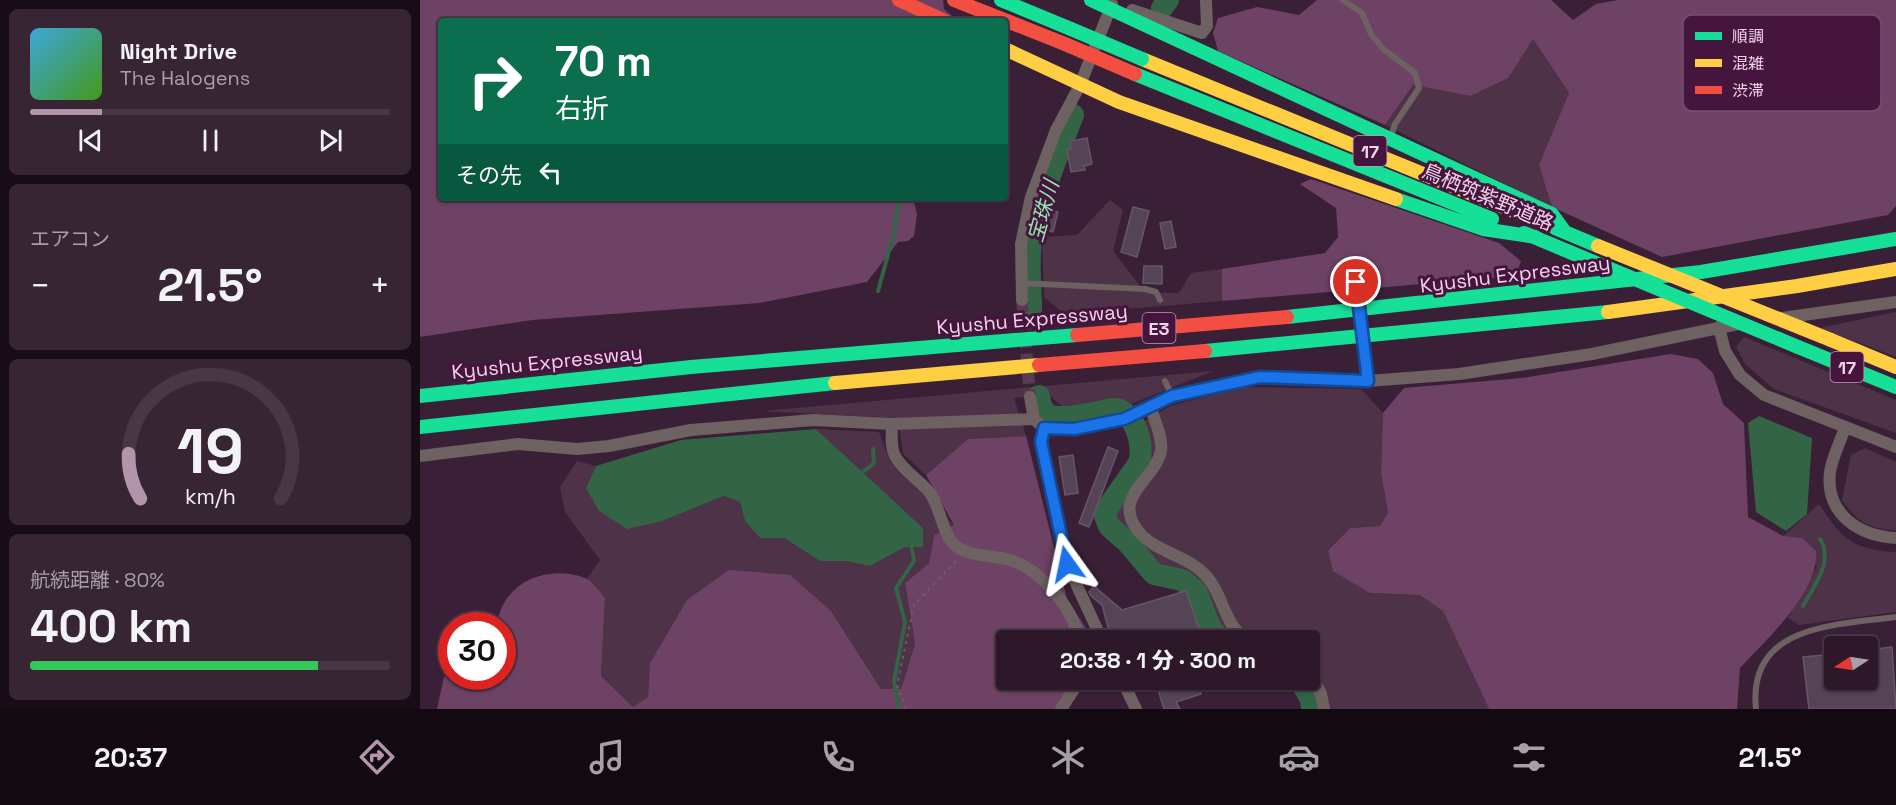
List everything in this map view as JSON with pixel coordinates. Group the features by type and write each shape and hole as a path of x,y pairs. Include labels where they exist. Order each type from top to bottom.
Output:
{"main road":[{"path":"899,0 938,18"},
{"name":"鳥栖筑紫野道路","path":"954,0 999,18"},
{"name":"鳥栖筑紫野道路","path":"1002,0 1896,367"},
{"path":"1090,0 1110,3 1390,139 1552,214 1565,232"},
{"name":"鳥栖筑紫野道路","path":"1008,21 1896,387"},
{"path":"1008,50 1119,102 1483,229 1536,237"},
{"path":"1711,272 1883,226"},
{"name":"Kyushu Expressway","path":"420,396 682,367 1386,308 1711,272 1896,239"},
{"name":"E3","path":"420,427 674,398 1364,337 1551,317 1752,293 1896,268"}],"street":[{"path":"1022,300 1021,244 1031,197 1056,130 1080,85 1110,3 1202,33 1207,26 1206,0"},
{"path":"1356,282 1367,376"},
{"path":"420,456 518,444 577,449 609,446 691,430 813,420 892,424 1039,424 1074,429 1124,419 1172,396 1260,377 1459,374 1592,354 1719,327 1896,302"},
{"path":"1719,327 1725,351 1740,375 1764,394 1896,447"},
{"path":"1030,397 1039,424 1067,564 1097,630"},
{"path":"1150,406 1161,442 1161,452 1135,490 1130,501 1131,517 1145,539 1198,566 1211,581 1234,630"},
{"path":"892,424 892,446 896,458 930,493 940,511 950,540 966,551 1012,561 1038,577 1064,604 1078,630"},
{"path":"1845,428 1830,472 1831,489 1837,509 1848,523 1863,532 1896,538"},
{"path":"1061,709 1073,690"},
{"path":"1127,690 1136,709"},
{"path":"1319,690 1324,709"}],"lane":[{"path":"1343,0 1362,14 1371,34 1383,49 1415,74 1419,88 1395,124 1390,139"},
{"path":"1022,283 1145,289 1156,292 1160,300"},
{"path":"1166,381 1172,396"},
{"path":"1756,709 1758,676 1771,653 1796,633 1821,627 1896,617"}],"path":[{"path":"906,709 897,685 914,605 966,551"}],"shaded area":[{"path":"420,0 943,0 944,9 954,18 438,18 438,201 914,201 917,214 914,236 908,241 898,242 867,282 759,303 532,320 420,337"},
{"path":"1317,0 1551,0 1573,20 1596,4 1618,0 1896,0 1896,206 1888,215 1662,257 1552,207 1539,165 1569,93 1533,39 1508,78 1470,96 1413,85 1385,125 1218,51 1213,33 1218,18 1257,7 1299,15"},
{"path":"1533,39 1569,93 1540,165 1552,207 1385,125 1413,85 1470,96"},
{"path":"1311,179 1499,243 1521,261 1516,276 1222,301 1222,269 1325,253 1338,237 1336,208 1300,184"},
{"path":"1110,200 1123,210 1113,251 1145,292 1179,293 1191,273 1222,269 1222,301 1065,314 1044,297 1042,237 1077,235"},
{"path":"1895,312 1896,357 1820,328"},
{"path":"1744,337 1896,400 1896,433 1774,389 1745,364 1736,347"},
{"path":"1670,354 1698,359 1713,373 1723,404 1744,423 1748,517 1783,536 1802,538 1816,551 1815,567 1800,598 1777,629 1740,668 1737,709 1489,709 1443,611 1420,595 1370,593 1333,571 1328,550 1350,528 1380,526 1388,513 1381,473 1383,413 1404,388 1522,378"},
{"path":"1213,371 1131,404 1064,408 1049,395 1014,398 1026,436 968,439 926,475 903,454 898,418 762,411"},
{"path":"1240,387 1361,389 1383,413 1381,473 1388,513 1380,526 1350,528 1328,549 1333,570 1370,593 1420,595 1443,611 1489,709 1318,709 1308,690 1320,690 1320,630 1222,630 1200,587 1184,576 1153,566 1134,537 1118,525 1114,506 1147,459 1140,424 1170,406"},
{"path":"1759,416 1812,438 1807,514 1786,531 1756,512 1748,423"},
{"path":"816,429 879,432 890,461 954,525 934,535 929,563 905,583 915,644 901,689 881,689 831,611 650,663 648,698 633,707 601,676 605,598 587,579 600,560 565,512 560,487 577,461 596,466 586,488 662,521 724,496 740,502 745,521 760,538 784,538 820,561 846,561 870,566 905,547 923,547 923,528"},
{"path":"816,429 923,528 923,547 905,547 870,566 846,561 820,561 784,538 760,538 745,521 740,502 724,496 662,521 627,529 599,511 586,488 596,466 681,440"},
{"path":"1026,436 1067,599 1087,630 996,630 996,690 1079,690 1067,709 437,709 441,690 516,690 516,612 500,612 501,610 517,588 542,575 556,573 585,578 605,598 601,676 633,707 648,697 650,663 687,600 729,570 790,575 831,611 881,689 901,689 915,644 905,583 929,563 934,535 954,525 926,475 968,439"},
{"path":"1865,448 1896,462 1896,530 1878,528 1864,523 1842,500 1851,455"},
{"path":"1819,504 1835,526 1850,540 1869,549 1896,552 1896,612 1799,625 1788,618 1817,566 1783,536"}],"building":[{"path":"1087,138 1092,164 1084,166 1085,170 1071,172 1067,150 1071,149 1070,141"},
{"path":"1133,207 1149,211 1137,257 1121,252"},
{"path":"1046,209 1058,212 1053,232 1040,228"},
{"path":"1171,221 1176,247 1165,249 1160,223"},
{"path":"1144,266 1162,266 1162,284 1143,283"},
{"path":"1108,447 1118,451 1089,527 1079,523"},
{"path":"1073,455 1078,493 1065,495 1059,457"},
{"path":"1094,586 1122,610 1186,591 1200,630 1119,630 1118,628 1109,630 1102,605 1089,592"},
{"path":"1892,647 1896,709 1809,709 1803,657 1824,655 1824,690 1878,690 1878,649"},
{"path":"1158,690 1200,690 1201,694 1176,702 1180,709 1164,709"}],"waterway":[{"name":"宝珠川","path":"1162,8 1168,0"},
{"name":"宝珠川","path":"1031,309 1029,263 1032,235 1045,189 1073,115"},
{"path":"878,291 894,233 899,201"},
{"name":"宝珠川","path":"1039,396 1043,410 1052,416 1079,416 1115,409 1128,416 1137,430 1140,447 1139,463 1104,513 1109,526 1128,543 1154,574 1182,580 1196,591 1212,630"},
{"path":"859,475 874,463 873,449"},
{"path":"1803,606 1824,565 1824,547 1820,539"},
{"path":"899,709 894,681 905,622 896,588 914,561 911,544"},
{"name":"宝珠川","path":"1306,690 1311,699 1312,709"}],"tunnel":[{"path":"1022,300 1030,397"}],"traffic: fast":[{"path":"1001,0 1071,29"},
{"path":"1091,0 1552,214 1565,232"},
{"path":"1071,29 1142,59"},
{"path":"1135,74 1492,219"},
{"path":"1396,199 1483,229 1536,237"},
{"path":"1555,228 1598,246"},
{"path":"1524,233 1572,253"},
{"path":"1287,317 1701,272 1896,239"},
{"path":"1572,253 1798,347"},
{"path":"1205,351 1608,312"},
{"path":"420,396 691,367 1077,335"},
{"path":"1798,347 1896,387"},
{"path":"420,427 835,383"}],"traffic: slow":[{"path":"1008,50 1119,102 1396,199"},
{"path":"1142,59 1528,217"},
{"path":"1598,246 1831,340"},
{"path":"1608,312 1797,286 1896,269"},
{"path":"1831,340 1896,367"},
{"path":"835,383 1039,365"}],"traffic: jam":[{"path":"899,0 938,18"},
{"path":"954,0 999,18"},
{"path":"1008,21 1065,44"},
{"path":"1065,44 1135,74"},
{"path":"1077,335 1287,317"},
{"path":"1039,365 1205,351"}],"route":[{"path":"1067,564 1041,442 1044,428 1074,429 1124,419 1172,396 1223,383 1260,377 1368,381 1356,282"}]}
